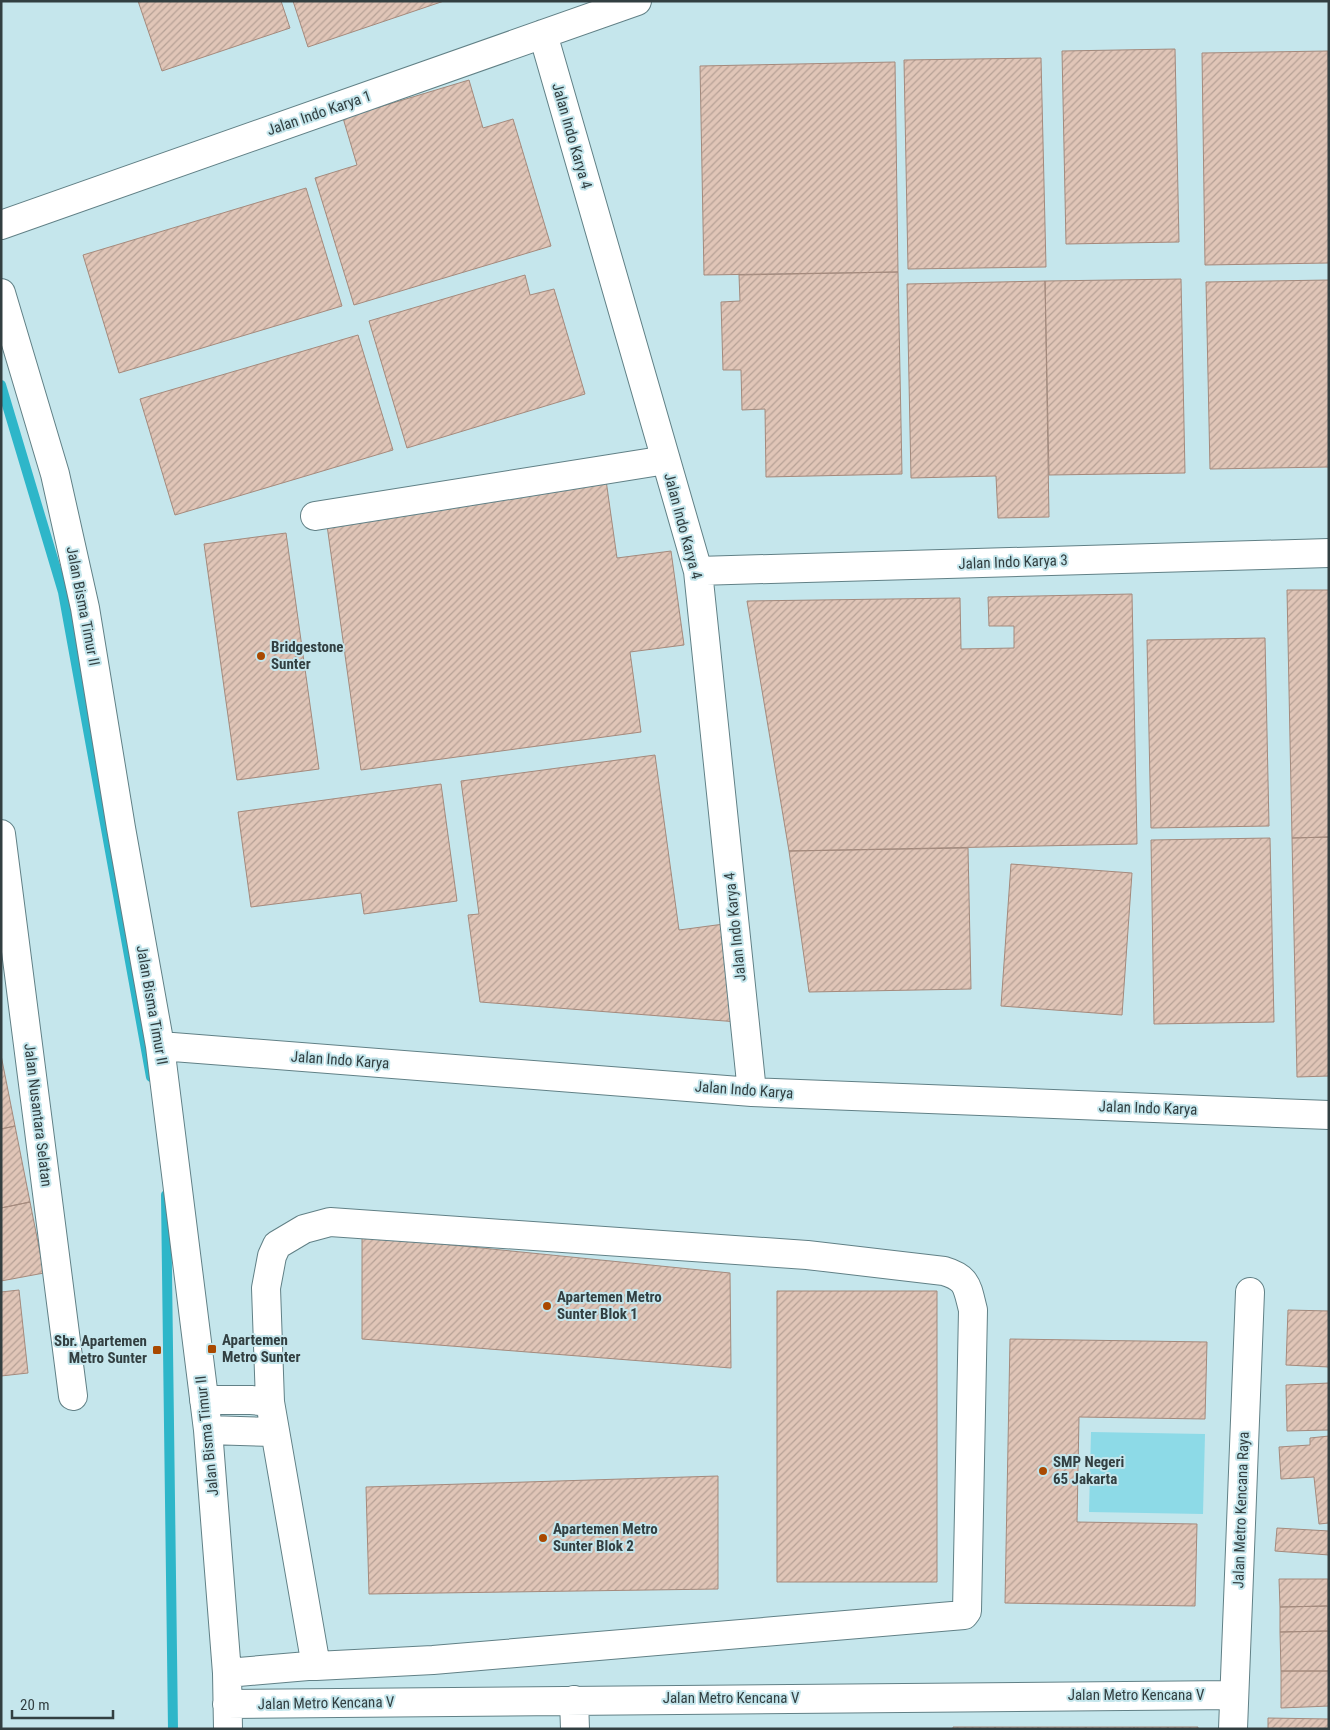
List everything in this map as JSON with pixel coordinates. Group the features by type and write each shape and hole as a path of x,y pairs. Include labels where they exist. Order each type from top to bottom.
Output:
{"street":[{"name":"Jalan Indo Karya 1","path":"1,225 637,1"},
{"name":"Jalan Indo Karya 4","path":"543,34 698,571 752,1092"},
{"name":"Jalan Bisma Timur II","path":"1,293 55,474 85,608 121,828 160,1046 208,1430 227,1673 228,1716"},
{"path":"315,516 666,460"},
{"name":"Jalan Indo Karya 3","path":"698,571 1329,553"},
{"name":"Jalan Nusantara Selatan","path":"1,834 73,1396"},
{"name":"Jalan Indo Karya","path":"160,1046 752,1092 1329,1116"},
{"path":"227,1673 308,1666 316,1666 433,1660 964,1615 967,1611 973,1310 963,1279 956,1274 944,1271 807,1255 330,1222 304,1230 276,1245 266,1288 270,1402 316,1666"},
{"name":"Jalan Metro Kencana Raya","path":"1233,1729 1250,1292"},
{"path":"204,1400 270,1402"},
{"path":"208,1430 274,1432"},
{"name":"Jalan Metro Kencana V","path":"228,1716 574,1700 1234,1695"},
{"path":"574,1700 575,1729"}],"shaded area":[{"path":"1091,1432 1205,1434 1203,1514 1089,1512"}],"building":[{"path":"138,1 281,1 290,28 162,71"},
{"path":"293,1 444,1 308,47"},
{"path":"1175,49 1179,242 1066,244 1062,51"},
{"path":"1328,51 1329,263 1205,265 1202,53"},
{"path":"1041,58 1046,267 908,269 904,60"},
{"path":"895,62 898,272 704,275 700,66"},
{"path":"469,80 483,128 513,119 551,246 354,305 315,178 357,165 343,118"},
{"path":"306,188 342,306 119,373 83,255"},
{"path":"898,272 902,474 766,477 765,409 742,410 741,370 723,370 721,302 740,301 739,275"},
{"path":"525,275 530,295 554,289 585,394 407,448 369,321"},
{"path":"1181,279 1185,473 1049,475 1045,281"},
{"path":"1329,280 1329,467 1210,469 1206,282"},
{"path":"1045,281 1049,517 998,518 996,476 911,478 907,284"},
{"path":"358,335 393,450 175,515 140,399"},
{"path":"606,480 617,558 671,551 684,645 630,652 641,732 361,770 326,518"},
{"name":"Bridgestone Sunter","path":"286,533 319,769 237,780 204,544"},
{"path":"1287,590 1329,590 1329,837 1292,838"},
{"path":"1132,594 1137,844 789,851 747,601 960,598 961,649 1014,648 1014,626 989,626 988,597"},
{"path":"1265,638 1269,826 1151,828 1147,640"},
{"path":"655,755 679,930 724,924 738,1022 480,1002 468,915 479,914 461,781"},
{"path":"441,784 457,901 364,914 361,893 251,907 238,812"},
{"path":"1329,837 1329,1076 1297,1077 1292,838"},
{"path":"1270,838 1274,1022 1154,1024 1151,840"},
{"path":"968,848 971,989 809,992 789,851"},
{"path":"1011,864 1132,873 1122,1015 1001,1006"},
{"path":"1,1055 15,1126 1,1129"},
{"path":"15,1126 30,1202 1,1208 1,1129"},
{"path":"30,1202 44,1273 1,1281 1,1208"},
{"name":"Apartemen Metro Sunter Blok 1","path":"362,1236 730,1273 731,1368 362,1339"},
{"path":"19,1290 28,1373 1,1376 1,1292"},
{"path":"777,1291 937,1291 937,1582 777,1582"},
{"path":"1288,1310 1329,1311 1329,1367 1286,1365"},
{"name":"SMP Negeri 65 Jakarta","path":"1010,1339 1207,1342 1205,1419 1079,1417 1077,1522 1197,1524 1195,1606 1005,1603"},
{"path":"1329,1383 1329,1430 1287,1431 1286,1385"},
{"path":"1329,1436 1329,1523 1319,1524 1314,1477 1281,1479 1279,1447 1310,1445 1310,1438"},
{"name":"Apartemen Metro Sunter Blok 2","path":"718,1476 718,1589 369,1594 366,1487"},
{"path":"1277,1528 1329,1531 1329,1555 1275,1551"},
{"path":"1279,1579 1328,1579 1328,1606 1280,1607"},
{"path":"1328,1606 1328,1631 1280,1632 1280,1607"},
{"path":"1328,1631 1329,1671 1281,1671 1280,1632"},
{"path":"1281,1671 1329,1671 1329,1706 1281,1708"},
{"path":"1268,1718 1329,1719 1329,1729 1268,1729"},
{"path":"953,1727 995,1727 995,1729 953,1729"},
{"path":"995,1727 1038,1727 1038,1729 995,1729"},
{"path":"1038,1727 1086,1727 1086,1729 1038,1729"},
{"path":"1086,1727 1134,1727 1134,1729 1086,1729"},
{"path":"1134,1727 1168,1727 1168,1729 1134,1729"},
{"path":"1168,1727 1198,1727 1198,1729 1168,1729"}],"waterway":[{"path":"1,385 63,592 151,1077"},
{"path":"166,1195 173,1729"}],"place":[{"name":"Bridgestone Sunter","path":"261,656"},
{"name":"Apartemen Metro Sunter Blok 1","path":"547,1306"},
{"name":"Apartemen Metro Sunter","path":"212,1349"},
{"name":"Sbr. Apartemen Metro Sunter","path":"157,1350"},
{"name":"SMP Negeri 65 Jakarta","path":"1043,1471"},
{"name":"Apartemen Metro Sunter Blok 2","path":"543,1538"}]}
